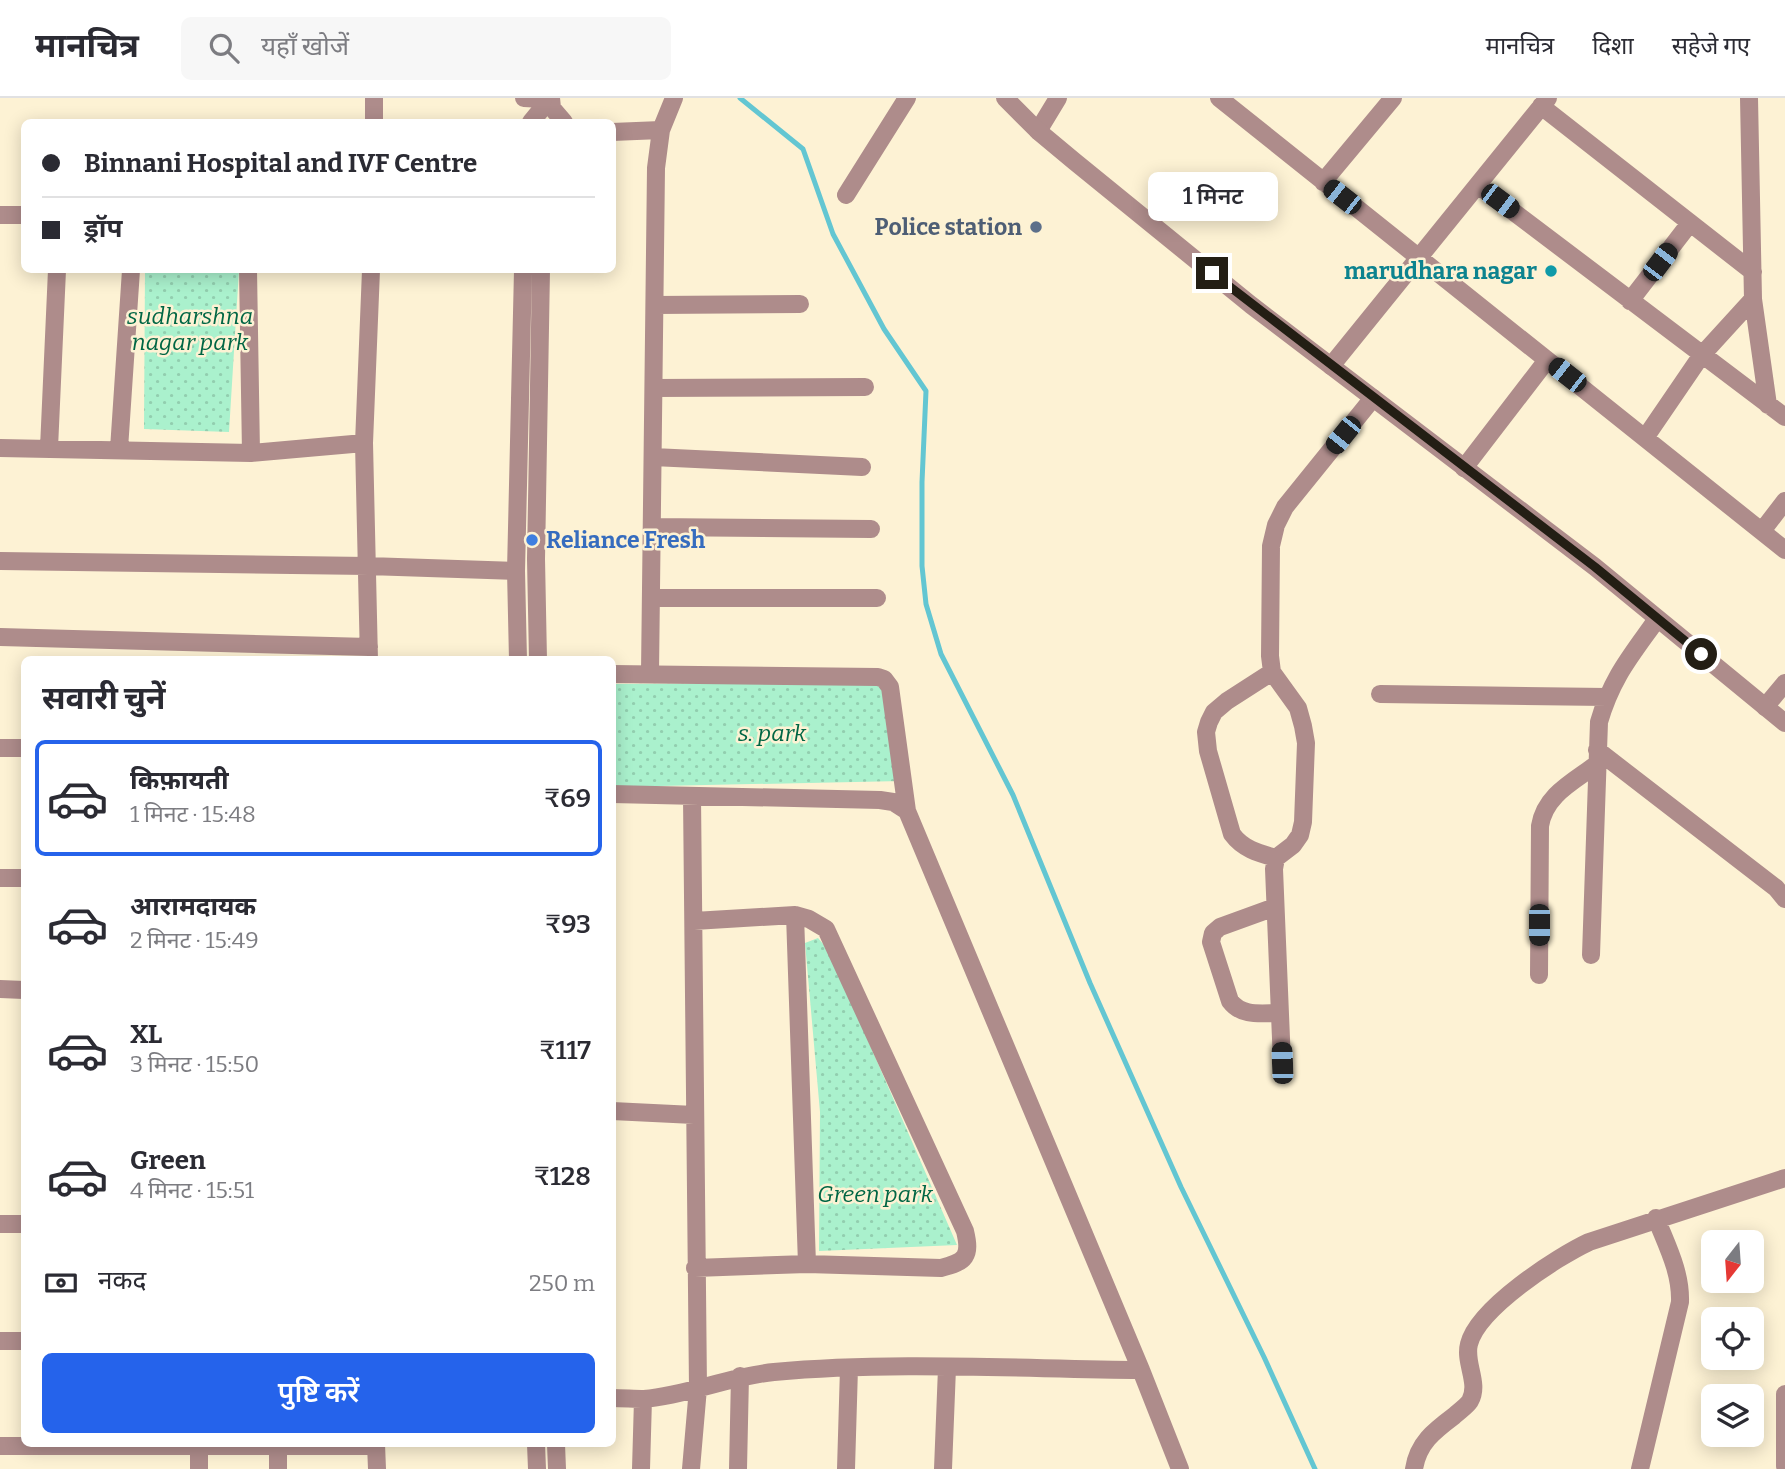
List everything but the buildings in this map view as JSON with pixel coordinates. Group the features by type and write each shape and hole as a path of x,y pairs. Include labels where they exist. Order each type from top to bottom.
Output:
{"street":[{"path":"374,98 374,119"},
{"path":"524,98 542,108 551,108 561,119"},
{"path":"650,673 656,168 661,130 674,98"},
{"path":"846,195 907,98"},
{"path":"1005,98 1038,131 1331,366 1595,567 1785,723"},
{"path":"1038,131 1058,98"},
{"path":"1219,98 1785,550"},
{"path":"1323,181 1393,98"},
{"path":"1749,98 1753,299 1768,405"},
{"path":"1331,366 1544,102 1753,272"},
{"path":"616,132 661,130"},
{"path":"1478,184 1701,356 1785,417"},
{"path":"0,215 21,215"},
{"path":"1630,301 1690,223"},
{"path":"49,448 57,273"},
{"path":"119,449 131,273"},
{"path":"248,273 251,453"},
{"path":"0,637 369,654 364,443 371,273"},
{"path":"518,656 516,571 523,273"},
{"path":"538,656 536,559 541,273"},
{"path":"1645,438 1701,356 1753,299"},
{"path":"655,305 800,304"},
{"path":"1464,468 1547,360"},
{"path":"654,388 865,387"},
{"path":"1282,1063 1273,869 1276,858 1293,845 1300,835 1303,822 1306,743 1298,708 1272,672 1271,545 1284,507 1373,398"},
{"path":"0,448 251,453 364,443"},
{"path":"653,457 862,467"},
{"path":"1762,531 1785,501"},
{"path":"652,527 871,529"},
{"path":"0,561 368,566 516,571"},
{"path":"651,598 877,598"},
{"path":"1591,955 1599,722 1617,675 1657,619"},
{"path":"1272,672 1214,712 1206,732 1208,751 1232,834 1251,851 1276,858"},
{"path":"616,674 878,677 884,679 890,687 908,811 1142,1370 1180,1469"},
{"path":"1765,707 1785,684"},
{"path":"1380,694 1607,696"},
{"path":"0,748 21,748"},
{"path":"1597,757 1776,888 1785,899"},
{"path":"1539,975 1542,812 1552,798 1597,757"},
{"path":"616,794 880,800 908,811"},
{"path":"691,1469 698,1388 692,797"},
{"path":"0,878 21,877"},
{"path":"1275,907 1220,927 1213,933 1211,942 1230,1002 1237,1010 1247,1013 1280,1013"},
{"path":"694,920 795,915 809,919 826,929 965,1231 969,1247 965,1258 956,1265 941,1268 807,1264 695,1268"},
{"path":"795,915 807,1264"},
{"path":"0,989 21,990"},
{"path":"616,1111 694,1115"},
{"path":"1414,1469 1416,1455 1429,1436 1468,1404 1472,1396 1474,1384 1468,1350 1473,1334 1496,1306 1538,1271 1589,1242 1785,1178"},
{"path":"1640,1469 1680,1302 1681,1285 1656,1218"},
{"path":"0,1224 21,1224"},
{"path":"0,1341 21,1341"},
{"path":"616,1398 643,1399 740,1376 849,1368 1142,1370"},
{"path":"846,1469 849,1368"},
{"path":"943,1469 947,1368"},
{"path":"738,1469 740,1376"},
{"path":"1785,1394 1785,1466"},
{"path":"641,1469 643,1399"},
{"path":"0,1446 21,1446"},
{"path":"199,1447 199,1469"},
{"path":"278,1447 278,1469"},
{"path":"376,1447 377,1469"},
{"path":"536,1447 537,1469"},
{"path":"556,1447 557,1469"}],"green space":[{"name":"sudharshna nagar park","path":"145,273 239,273 229,432 144,429"},
{"name":"s. park","path":"897,682 902,781 616,787 616,684"},
{"name":"Green park","path":"818,938 829,951 957,1245 819,1251 820,1112 805,943"}],"waterway":[{"path":"740,98 803,149 833,234 884,329 926,391 922,566 926,604 941,654 1013,795 1090,983 1181,1187 1315,1469"}],"place":[{"name":"Police station","path":"1036,227"},
{"name":"marudhara nagar","path":"1551,271"},
{"name":"Reliance Fresh","path":"532,540"}],"route":[{"path":"1212,273 1595,567 1701,654"}]}
